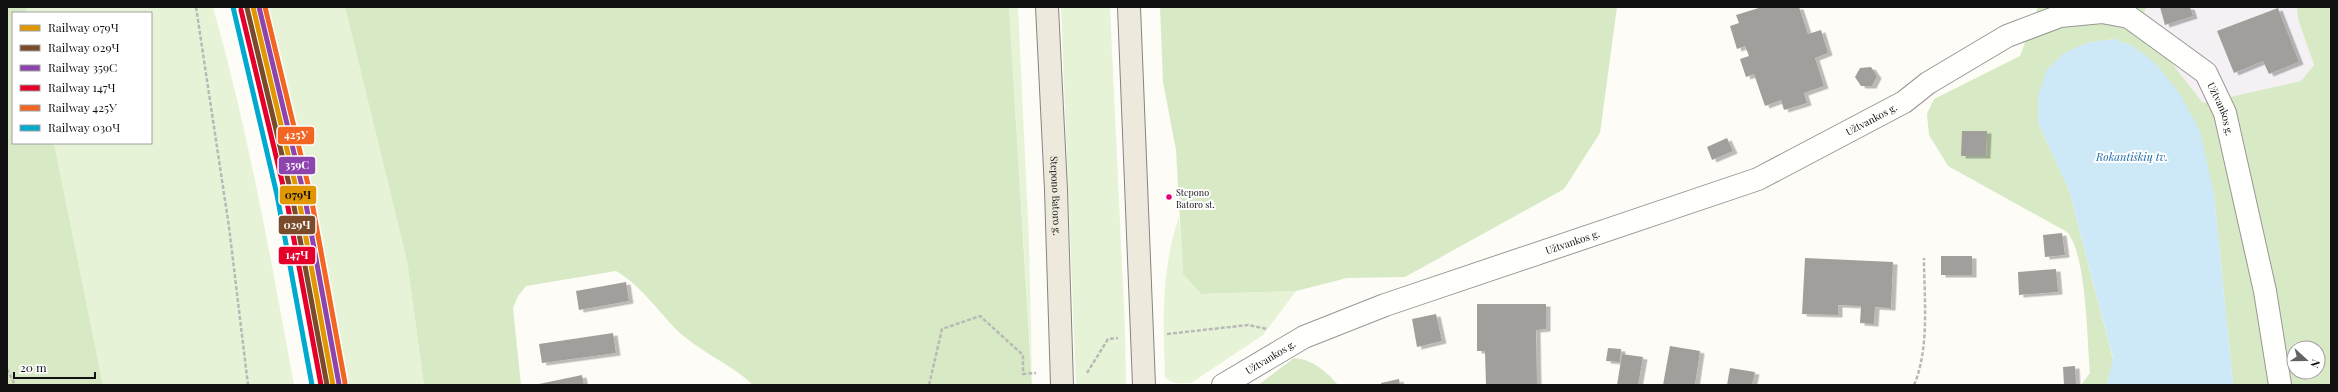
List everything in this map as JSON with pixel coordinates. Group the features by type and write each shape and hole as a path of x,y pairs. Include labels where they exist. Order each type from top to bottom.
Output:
{"main road":[{"name":"Stepono Batoro g.","path":"1047,7 1056,190 1061,379"},
{"path":"1129,7 1144,385"}],"street":[{"name":"Užtvankos g.","path":"1223,385 1304,337 1385,305 1758,179 1904,102 1928,83 2007,36 2060,16 2102,12 2129,17 2206,73 2222,106 2265,291 2280,385"}],"path":[{"path":"196,7 229,227 248,385"},
{"path":"1914,385 1918,376 1924,329 1924,258"},
{"path":"929,385 942,329 980,316 1023,355 1023,374 1061,379 1089,373 1108,339 1142,338 1248,325 1304,337"},
{"path":"7,369 15,385"}],"shaded area":[{"path":"2147,7 2297,7 2298,19 2314,65 2301,81 2203,103 2168,58 2131,33"}],"green space":[{"path":"7,7 26,7 27,12 12,12 12,144 54,144 103,385 7,385"},
{"path":"26,7 213,7 226,54 248,148 294,385 103,385 54,144 152,144 152,12 27,12"},
{"path":"264,7 345,7 407,261 424,385 344,385 312,217 277,53"},
{"path":"345,7 1009,7 1032,385 753,385 680,333 634,284 616,271 526,286 518,296 513,308 521,385 424,385 407,261"},
{"path":"1009,7 1018,7 1029,242 1032,377"},
{"path":"1061,7 1110,7 1125,330 1126,385 1076,385"},
{"path":"1160,7 1617,7 1600,133 1564,189 1405,277 1347,278 1296,291 1201,294 1183,274 1176,150 1163,82"},
{"path":"2038,7 2147,7 2131,33 2168,58 2203,103 2301,81 2314,65 2298,19 2297,7 2331,7 2331,385 2233,385 2214,194 2133,46 2114,39 2086,43 2038,123 2069,190 2113,359 2107,385 2081,385 2090,373 2085,299 2079,259 2074,243 2067,232 1948,166 1929,135 1927,114 1934,99 2020,56"},
{"path":"1179,217 1183,274 1201,294 1296,291 1263,335 1191,383 1174,382 1165,377 1164,296 1169,256"},
{"path":"1294,358 1307,361 1319,367 1338,385 1258,385"}],"water":[{"name":"Rokantiškių tv.","path":"2114,39 2133,46 2156,64 2179,93 2200,131 2214,194 2233,385 2107,385 2113,358 2069,190 2038,123 2038,95 2047,70 2063,54 2086,43"}],"building":[{"path":"1762,7 1799,7 1808,34 1821,30 1828,53 1815,58 1824,86 1804,93 1807,103 1784,110 1781,100 1765,106 1754,74 1746,77 1740,59 1749,56 1745,46 1737,49 1730,26 1739,23 1736,15"},
{"path":"2160,7 2190,7 2193,16 2165,25"},
{"path":"2278,8 2299,62 2269,74 2263,61 2234,73 2217,31"},
{"path":"1871,67 1877,76 1872,86 1861,86 1855,77 1860,68"},
{"path":"1962,131 1987,131 1986,156 1961,156"},
{"path":"1727,138 1733,151 1712,160 1707,147"},
{"path":"2062,233 2065,255 2045,257 2043,235"},
{"path":"1941,256 1972,256 1972,275 1941,275"},
{"path":"1805,258 1893,262 1891,308 1875,307 1874,324 1860,323 1861,306 1838,305 1838,315 1802,314"},
{"path":"2056,269 2058,292 2019,295 2018,272"},
{"path":"626,282 629,301 579,310 576,291"},
{"path":"1477,304 1546,304 1546,329 1536,330 1537,385 1486,385 1485,351 1477,351"},
{"path":"1436,314 1442,341 1417,347 1412,319"},
{"path":"613,333 616,353 542,363 539,344"},
{"path":"1670,346 1700,351 1695,385 1663,385"},
{"path":"1608,348 1621,349 1620,362 1606,361"},
{"path":"1622,354 1643,357 1638,385 1617,385"},
{"path":"2075,366 2076,385 2064,385 2063,367"},
{"path":"1730,368 1755,372 1752,385 1727,385"},
{"path":"582,375 584,385 539,385 539,384"},
{"path":"1399,379 1400,385 1381,385 1381,383"}],"rail line":[{"name":"030Ч","path":"233,7 277,195 312,385"},
{"name":"079Ч","path":"253,7 299,200 333,385"},
{"name":"359С","path":"259,7 305,199 339,384"},
{"name":"425У","path":"265,7 311,197 345,383"},
{"name":"029Ч","path":"247,8 293,201 327,385"},
{"name":"147Ч","path":"241,10 287,202 321,385"}],"place":[{"name":"Stepono Batoro st.","path":"1169,197"}]}
